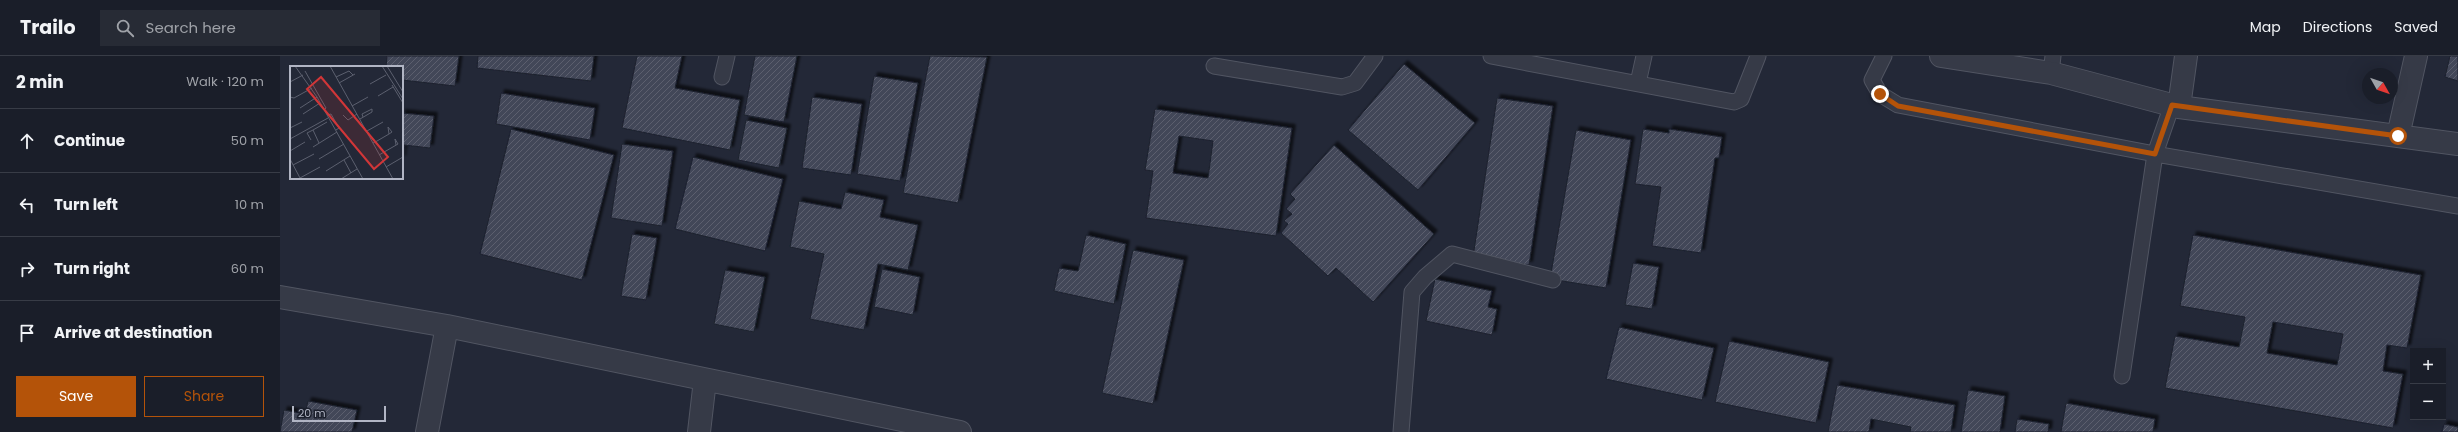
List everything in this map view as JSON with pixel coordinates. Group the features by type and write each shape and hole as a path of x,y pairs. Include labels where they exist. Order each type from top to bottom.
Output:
{"street":[{"path":"1941,56 2052,65 2176,106 2458,144"},
{"path":"2176,106 2186,56"},
{"path":"2398,136 2416,56"},
{"path":"280,297 447,326 960,432"},
{"path":"427,432 447,326"},
{"path":"699,432 705,380"}],"lane":[{"path":"722,77 727,56"},
{"path":"1214,66 1342,87 1355,83 1375,56"},
{"path":"1492,56 1734,102 1741,99 1758,56"},
{"path":"1638,83 1644,56"},
{"path":"1884,56 1872,80 1880,94 1898,106 2155,154 2458,206"},
{"path":"2122,376 2155,154 2176,106"},
{"path":"1401,432 1412,292 1425,277 1452,254 1553,280"}],"building":[{"path":"387,56 459,56 455,86 403,80 403,66 386,66"},
{"path":"478,56 594,56 591,81 477,68"},
{"path":"637,56 682,56 675,88 740,100 730,150 622,128"},
{"path":"755,56 797,56 784,122 744,115"},
{"path":"930,56 987,57 958,203 903,193"},
{"path":"2450,56 2458,56 2458,81 2445,77"},
{"path":"1404,64 1475,123 1418,190 1348,130"},
{"path":"874,76 918,83 900,181 857,174"},
{"path":"501,93 595,108 590,140 496,124"},
{"path":"812,97 862,104 851,175 802,168"},
{"path":"1497,98 1553,106 1529,265 1473,257"},
{"path":"1155,109 1292,128 1276,236 1146,218 1153,171 1145,170","holes":["1179,136 1213,141 1208,178 1173,173"]},
{"path":"403,113 434,116 430,148 404,145 403,152"},
{"path":"746,120 787,128 779,168 738,160"},
{"path":"511,129 614,155 582,280 480,254"},
{"path":"1643,129 1669,133 1669,129 1722,137 1719,158 1715,158 1701,253 1652,246 1661,187 1635,184"},
{"path":"1576,130 1631,140 1606,288 1550,279"},
{"path":"622,144 673,151 662,226 611,218"},
{"path":"1334,145 1434,234 1373,302 1336,268 1328,276 1281,233 1288,224 1284,221 1292,214 1286,209 1295,199 1290,194"},
{"path":"693,157 783,179 765,251 675,229"},
{"path":"845,192 884,200 880,217 918,225 908,270 878,264 864,330 810,319 824,254 790,247 799,201 841,209"},
{"path":"632,234 657,238 646,300 621,296"},
{"path":"1086,235 1126,244 1114,304 1054,291 1059,268 1078,271"},
{"path":"2193,235 2421,275 2407,348 2387,345 2383,371 2403,374 2393,428 2165,388 2175,336 2239,347 2245,317 2180,306","holes":["2273,322 2343,334 2337,365 2267,353"]},
{"path":"1133,250 1184,260 1153,404 1102,393"},
{"path":"1633,263 1659,267 1652,309 1625,305"},
{"path":"882,269 920,277 913,315 874,307"},
{"path":"725,270 765,277 754,332 714,324"},
{"path":"1435,279 1492,291 1488,307 1497,309 1492,335 1426,321"},
{"path":"1619,327 1714,348 1702,400 1606,379"},
{"path":"1729,341 1829,362 1816,423 1715,402"},
{"path":"1837,385 1955,405 1951,432 1910,432 1911,427 1871,419 1869,432 1828,432"},
{"path":"1968,390 2005,396 2000,432 1961,432"},
{"path":"308,401 357,410 352,432 280,432 284,410 305,414"},
{"path":"2066,403 2155,419 2153,432 2061,432"},
{"path":"2017,419 2049,424 2048,432 2015,432"},
{"path":"2444,424 2458,427 2458,432 2442,432"}],"route":[{"path":"1880,94 1898,106 2155,154 2172,105 2398,136"}]}
